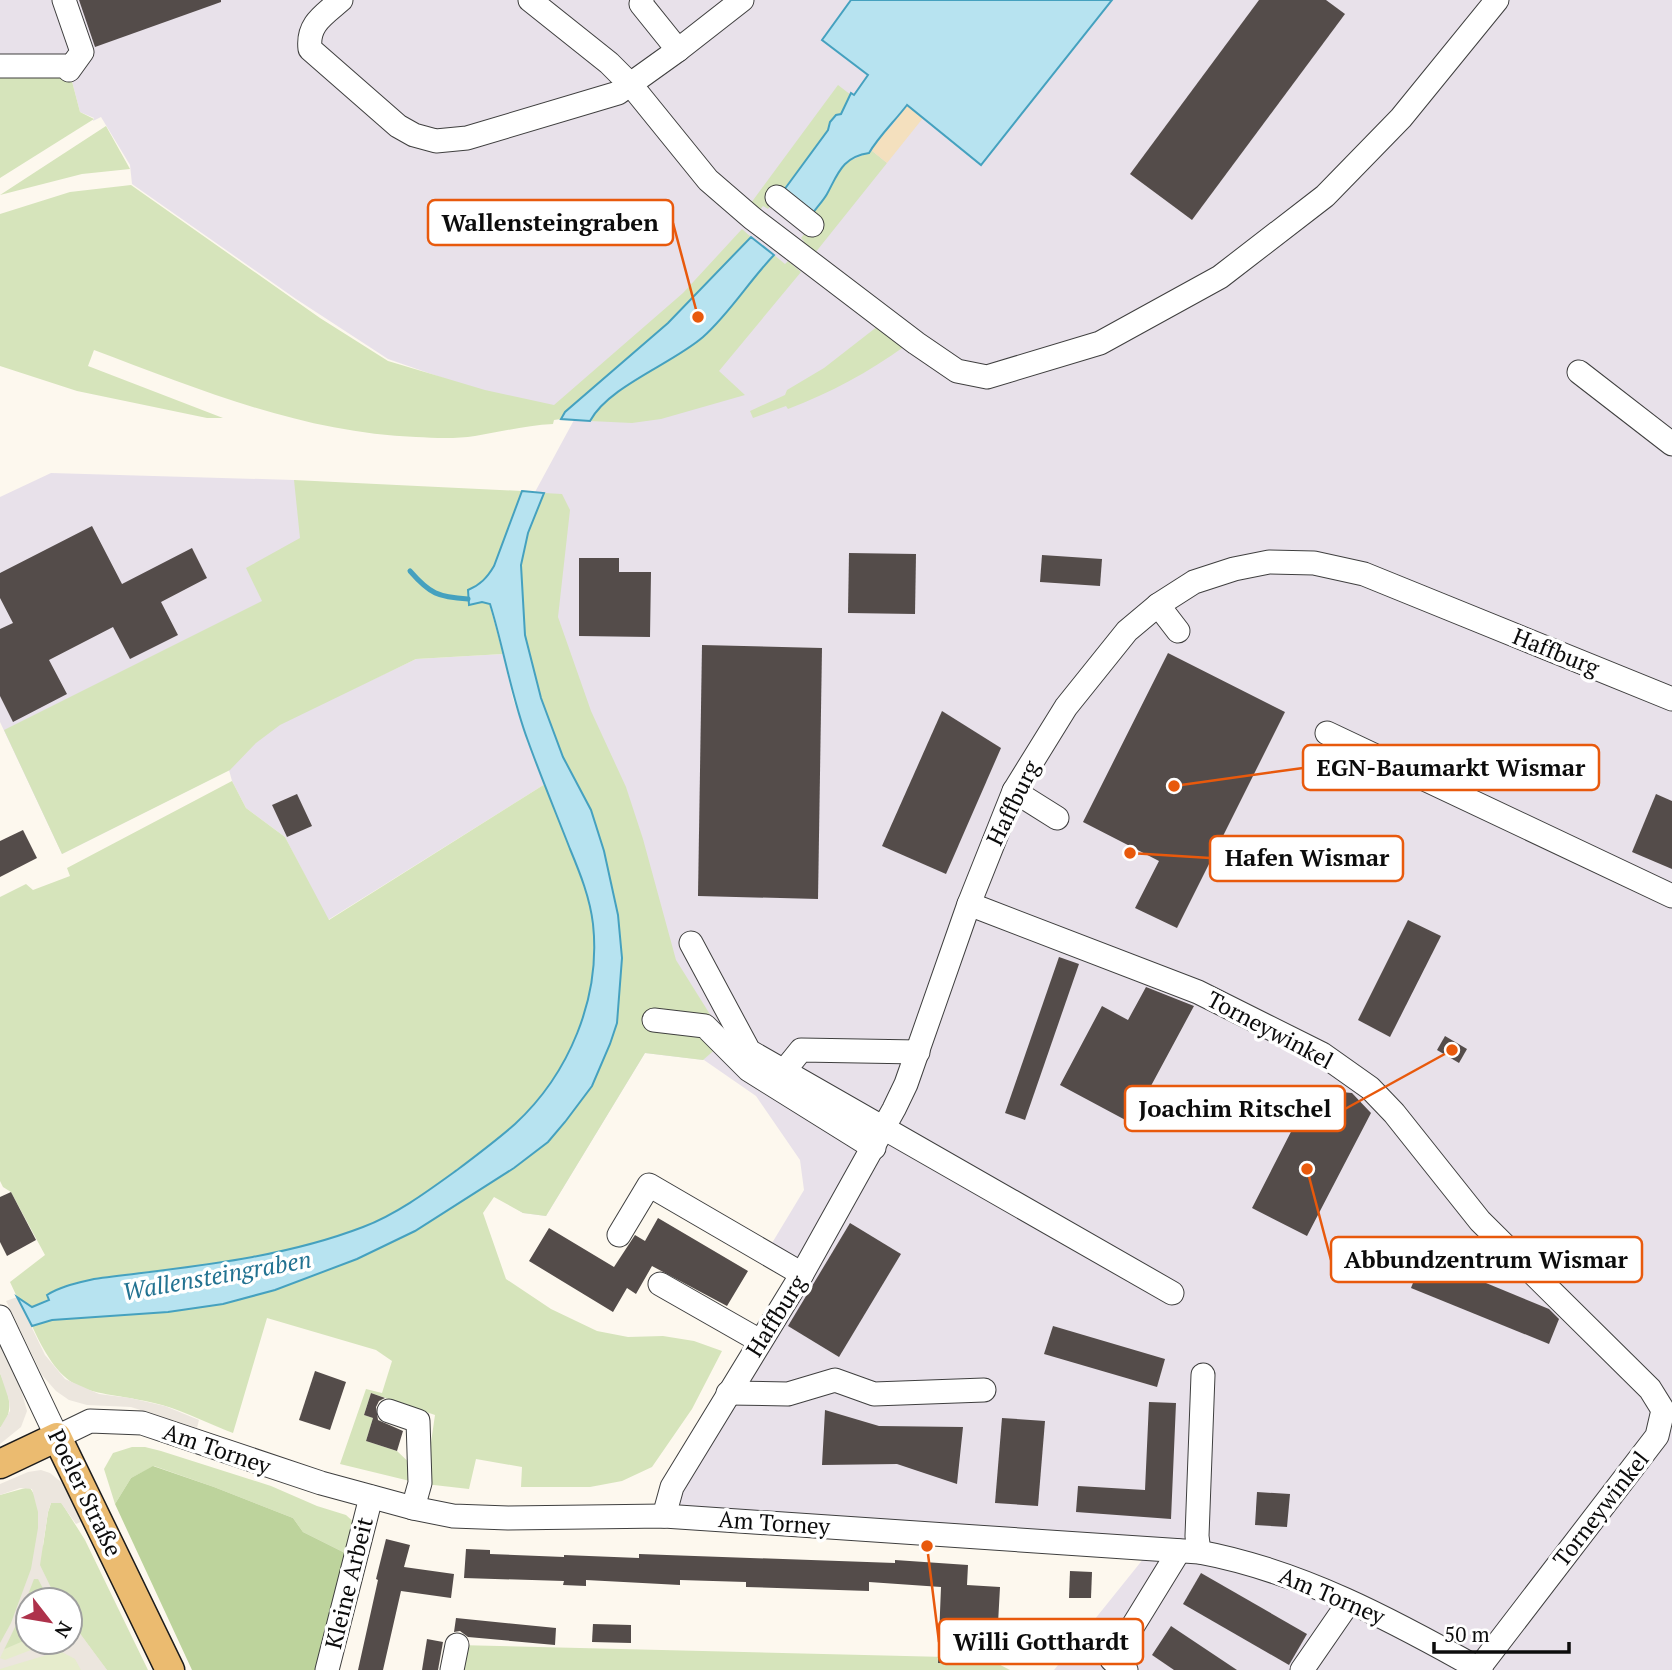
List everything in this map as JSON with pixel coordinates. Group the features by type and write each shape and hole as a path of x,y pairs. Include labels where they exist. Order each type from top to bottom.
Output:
{"main road":[{"path":"0,1464 57,1437"},
{"name":"Poeler Straße","path":"57,1437 170,1670"}],"street":[{"path":"0,66 65,66 69,70 82,52 64,0"},
{"path":"341,0 317,21 309,36 310,49 389,118 414,135 436,141 467,138 618,93 742,0"},
{"path":"530,0 609,63 631,85 708,180 752,218 957,371 987,377 1100,343 1220,277 1325,196 1401,118 1497,0"},
{"path":"642,0 641,4 678,50"},
{"path":"777,197 812,225"},
{"path":"1579,372 1672,444"},
{"name":"Haffburg","path":"664,1516 672,1487 802,1274 879,1138 906,1084 969,904 1014,791 1066,707 1127,631 1158,604 1194,582 1234,569 1269,562 1314,563 1364,574 1672,699"},
{"path":"1158,604 1178,631"},
{"path":"1327,733 1672,896"},
{"path":"1014,791 1057,818"},
{"name":"Torneywinkel","path":"969,904 1198,992 1322,1054 1370,1088 1394,1113 1480,1221 1668,1406 1657,1436 1480,1669"},
{"path":"691,943 748,1051 784,1071 879,1138"},
{"path":"654,1020 705,1026 749,1070 1171,1293"},
{"path":"784,1071 801,1050 918,1052"},
{"path":"619,1235 649,1185 802,1274"},
{"path":"660,1284 760,1341"},
{"name":"Poeler Straße","path":"0,1317 57,1437"},
{"path":"1126,1670 1112,1660 1189,1552 1197,1536 1203,1375"},
{"path":"728,1394 788,1394 835,1380 874,1394 984,1390"},
{"path":"389,1411 418,1422 420,1483 413,1508"},
{"name":"Am Torney","path":"57,1437 90,1421 142,1423 321,1483 453,1516 664,1516 1152,1548 1236,1559 1299,1580 1399,1624 1450,1662 1480,1669"},
{"name":"Kleine Arbeit","path":"327,1670 371,1497"},
{"path":"1302,1670 1349,1602"},
{"path":"452,1670 457,1645"}],"shaded area":[{"path":"0,0 851,0 888,89 981,164 1112,0 1672,0 1672,1670 1054,1670 1152,1548 664,1516 801,1274 766,1253 804,1190 800,1160 756,1096 704,1060 645,1053 546,1216 523,1213 469,1181 606,947 513,653 522,521 574,420 561,419 388,359 296,299 132,184 130,165 101,117 93,121 94,118 80,112 69,70 0,66"},
{"path":"51,473 294,480 326,526 281,723 416,659 503,654 513,699 545,784 328,920 285,837 246,808 229,770 62,854 0,722 0,497"},
{"path":"17,1297 45,1355 65,1379 99,1394 165,1406 199,1420 197,1428 131,1407 87,1405 69,1400 56,1391 42,1375 6,1301"},
{"path":"0,1344 19,1383 27,1411 21,1427 0,1444 0,1428 10,1411 0,1373"},
{"path":"41,1470 50,1473 66,1486 85,1520 76,1524 61,1503 51,1503 40,1565 50,1586 42,1586 38,1579 34,1579 31,1586 25,1586 31,1569 38,1528 38,1512 32,1489 20,1488 0,1495 0,1484 28,1472"},
{"path":"14,1615 14,1629 0,1658 0,1643"},
{"path":"84,1639 107,1670 81,1670 75,1659 69,1656 84,1656"},
{"path":"15,1656 43,1656 0,1669 0,1658 5,1660"}],"green space":[{"path":"0,66 69,70 80,112 94,119 0,178"},
{"path":"838,85 851,95 841,115 836,115 830,122 829,130 768,209 763,206 760,210 751,203"},
{"path":"106,126 130,169 82,174 0,195"},
{"path":"871,150 887,163 815,253 802,244 804,241 801,238 819,217 813,213 826,195 838,170 847,162"},
{"path":"131,185 320,318 388,361 485,390 554,405 683,293 742,229 751,237 668,323 565,412 561,419 554,420 553,424 460,438 374,434 252,407 94,350 88,366 223,418 207,418 77,391 0,366 0,214 70,192"},
{"path":"774,255 785,264 788,261 801,272 719,371 745,395 661,419 632,423 590,421 611,397 703,337"},
{"path":"878,326 905,346 863,373 819,396 788,409 786,406 753,418 750,411 785,395 787,390 824,368"},
{"path":"294,480 522,491 494,566 477,587 482,602 489,603 503,654 416,659 280,725 256,743 230,770 62,854 4,730 262,601 246,568 300,538"},
{"path":"544,493 562,494 570,510 558,617 591,711 626,787 676,960 726,1040 703,1060 645,1053 546,1216 523,1213 494,1197 483,1213 506,1279 551,1309 597,1331 628,1337 663,1336 694,1341 722,1351 692,1409 652,1467 622,1481 590,1487 521,1487 522,1467 476,1459 469,1489 425,1484 435,1415 371,1393 364,1415 373,1418 366,1441 397,1451 416,1469 414,1482 340,1464 366,1389 382,1393 392,1361 376,1350 267,1318 233,1433 162,1405 83,1388 57,1369 32,1326 52,1320 168,1312 223,1304 275,1290 357,1259 415,1231 514,1168 548,1142 592,1086 617,1023 604,851 591,810 563,757 541,697 525,635 521,565 528,532"},
{"path":"232,781 246,808 285,837 329,920 545,784 584,883 593,924 594,970 583,1019 562,1065 548,1086 515,1123 435,1186 388,1216 330,1239 297,1248 230,1262 82,1282 32,1307 17,1297 10,1282 45,1255 11,1192 3,1187 0,1181 0,897 26,884 33,890 70,876 67,868"},
{"path":"0,1373 8,1394 9,1408 0,1428"},
{"path":"132,1447 161,1451 271,1486 346,1515 358,1526 347,1554 303,1532 293,1518 154,1466 131,1478 115,1504 104,1469 113,1453"},
{"path":"153,1466 293,1518 303,1532 347,1554 318,1670 192,1670 115,1504 131,1478"},
{"path":"29,1487 38,1506 37,1544 43,1546 51,1503 61,1502 85,1540 148,1670 0,1670 0,1495"},
{"path":"84,1639 107,1670 0,1670 0,1651 14,1645 14,1656 84,1656"},
{"path":"457,1645 987,1658 1010,1670 452,1670"}],"sand":[{"path":"907,105 923,118 887,163 871,150 874,140 890,128"}],"water":[{"path":"851,0 1112,0 981,165 907,105 869,153 847,162 813,213 784,190 828,130 830,122 836,115 841,114 851,93 854,95 868,75 822,40"},
{"path":"751,237 774,255 713,328 690,347 611,397 590,421 561,419 565,412 668,323"},
{"path":"522,491 544,493 528,533 521,565 525,635 541,698 563,757 591,810 604,851 618,915 622,958 617,1023 592,1086 548,1142 514,1168 415,1231 357,1259 275,1290 223,1304 168,1312 52,1320 32,1326 17,1297 32,1307 49,1300 47,1295 52,1292 76,1283 264,1255 330,1238 388,1216 446,1178 515,1124 551,1082 566,1058 586,1007 592,979 594,952 590,905 522,724 490,604 482,602 469,605 468,590 483,581 494,566"}],"building":[{"path":"79,0 221,0 221,2 95,47"},
{"path":"1259,0 1326,0 1345,14 1192,220 1130,174"},
{"path":"92,526 122,584 192,548 207,578 161,602 178,635 130,659 113,627 49,660 67,694 13,722 0,696 0,629 13,623 0,598 0,573"},
{"path":"849,553 916,554 915,614 848,613"},
{"path":"1042,555 1102,559 1100,586 1040,582"},
{"path":"579,558 619,558 619,572 651,572 650,637 579,636"},
{"path":"702,645 822,648 818,899 698,896"},
{"path":"1168,653 1285,712 1177,928 1135,908 1159,861 1083,822"},
{"path":"942,711 1001,748 946,874 882,846"},
{"path":"297,794 312,826 287,837 272,805"},
{"path":"1656,794 1672,801 1672,869 1632,852"},
{"path":"23,830 37,858 0,877 0,841"},
{"path":"1408,920 1441,936 1390,1037 1358,1020"},
{"path":"1059,957 1079,964 1025,1120 1005,1113"},
{"path":"1146,987 1194,1006 1131,1123 1060,1085 1102,1006 1128,1020"},
{"path":"1445,1036 1467,1049 1459,1063 1437,1050"},
{"path":"1331,1091 1352,1093 1371,1113 1307,1236 1252,1208 1296,1122 1312,1129"},
{"path":"11,1192 36,1240 7,1256 0,1242 0,1197"},
{"path":"658,1218 748,1271 727,1306 652,1266 636,1294 627,1288 613,1312 529,1261 549,1228 614,1267 635,1235 645,1241"},
{"path":"850,1223 901,1254 839,1357 788,1326"},
{"path":"1423,1257 1549,1309 1559,1319 1549,1344 1411,1288"},
{"path":"1053,1326 1165,1359 1157,1387 1044,1354"},
{"path":"315,1371 346,1382 330,1430 299,1420"},
{"path":"371,1393 385,1398 379,1401 376,1407 378,1420 403,1431 397,1451 366,1441 373,1418 364,1415"},
{"path":"1149,1402 1176,1403 1171,1519 1076,1512 1078,1486 1145,1490"},
{"path":"825,1410 879,1426 963,1427 957,1484 897,1464 822,1465"},
{"path":"1002,1418 1045,1421 1038,1506 995,1503"},
{"path":"1257,1492 1290,1494 1287,1527 1255,1525"},
{"path":"386,1539 410,1545 404,1567 454,1574 451,1598 401,1591 383,1670 358,1670 378,1580 376,1579"},
{"path":"466,1549 490,1550 490,1554 564,1557 639,1558 639,1554 895,1563 895,1560 968,1565 967,1585 1000,1587 997,1642 967,1641 966,1664 938,1663 941,1587 869,1582 869,1591 746,1587 746,1582 680,1580 680,1585 586,1580 586,1586 563,1585 564,1581 464,1578"},
{"path":"1070,1571 1092,1572 1091,1598 1069,1598"},
{"path":"1201,1573 1307,1634 1289,1665 1183,1604"},
{"path":"456,1618 556,1628 555,1645 468,1637 460,1631 454,1632"},
{"path":"593,1624 631,1625 631,1643 592,1642"},
{"path":"1171,1626 1237,1670 1174,1670 1152,1655"},
{"path":"427,1639 443,1642 438,1670 422,1670"}],"waterway":[{"path":"410,571 435,593 468,599"}],"place":[{"name":"Wallensteingraben","path":"698,317"},
{"name":"EGN-Baumarkt Wismar","path":"1174,786"},
{"name":"Hafen Wismar","path":"1130,853"},
{"name":"Joachim Ritschel","path":"1452,1050"},
{"name":"Abbundzentrum Wismar","path":"1307,1169"},
{"name":"Willi Gotthardt","path":"927,1546"}]}
